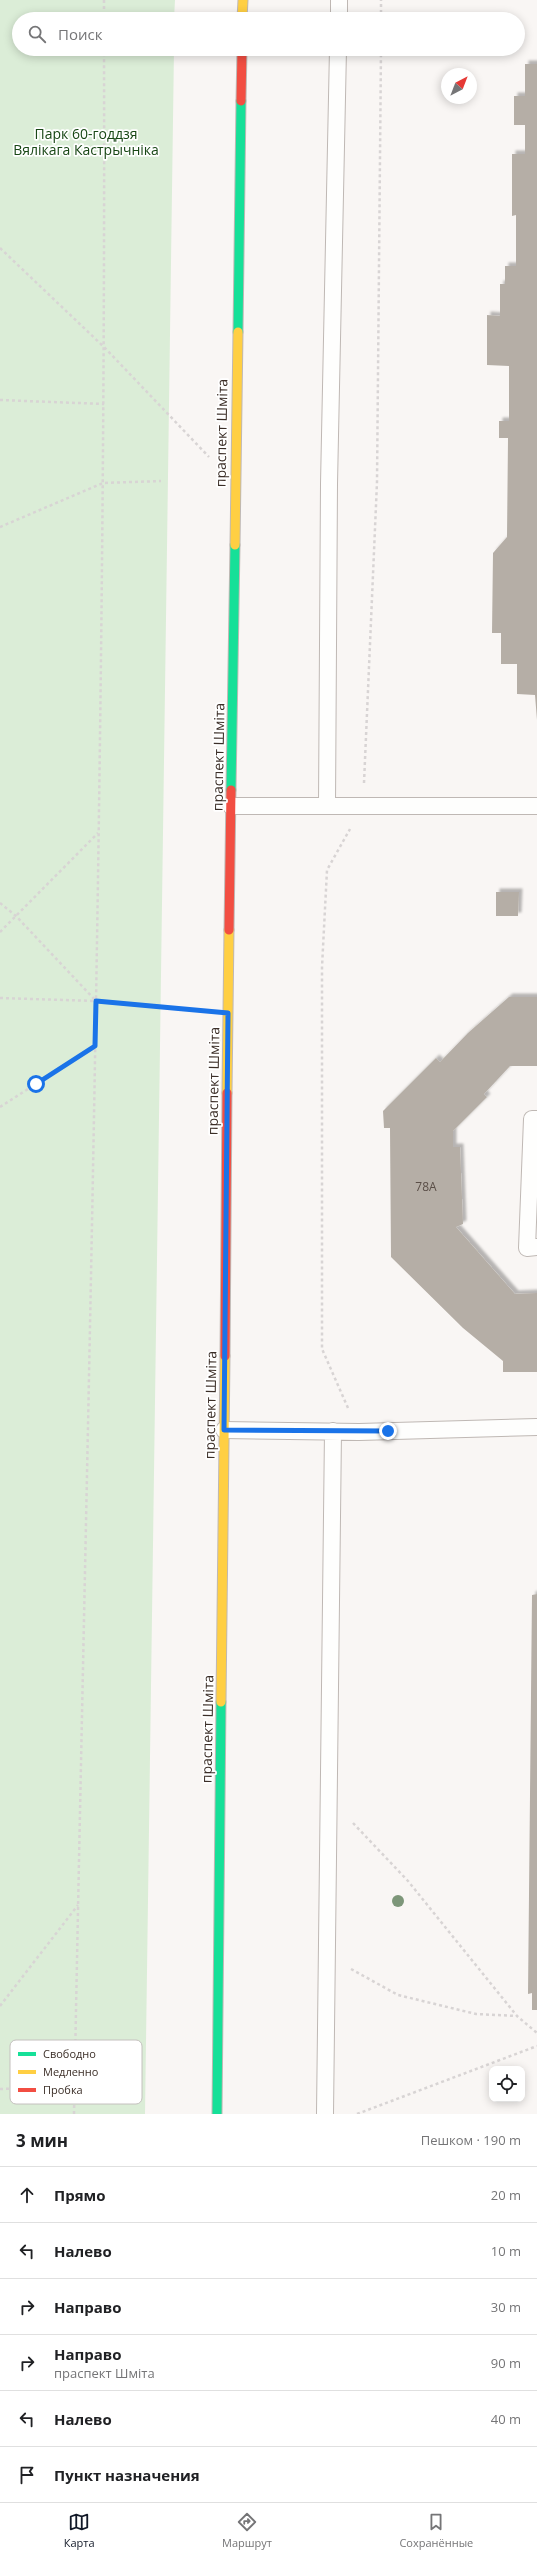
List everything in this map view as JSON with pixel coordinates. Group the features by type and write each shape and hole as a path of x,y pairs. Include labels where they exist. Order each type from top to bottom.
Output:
{"main road":[{"path":"242,12 243,0"},
{"name":"праспект Шміта","path":"217,2114 228,1013 232,806 234,484 242,56"}],"lane":[{"path":"339,0 339,12"},
{"path":"327,805 330,476 338,56"},
{"path":"232,806 537,806"},
{"path":"537,1119 532,1118 527,1248 537,1247"},
{"path":"224,1430 359,1432 537,1427"},
{"path":"325,2114 333,1431"}],"path":[{"path":"104,0 104,12"},
{"path":"381,0 381,12"},
{"path":"75,2040 96,1001 105,348 104,56"},
{"path":"359,1432 322,1349 322,975 327,870 363,806 378,482 380,56"},
{"path":"0,248 105,348 234,484"},
{"path":"0,400 104,404"},
{"path":"0,527 103,483 161,481"},
{"path":"0,932 98,833"},
{"path":"0,903 16,916 96,1001"},
{"path":"0,998 96,1001 228,1013"},
{"path":"0,1107 95,1046"},
{"path":"352,1822 408,1881 517,2016 537,2033"},
{"path":"0,2006 78,1904"},
{"path":"348,1976 348,1968 398,1995 476,2014 517,2016"},
{"path":"357,2114 537,2046"},
{"path":"0,2089 10,2089"}],"green space":[{"name":"Парк 60-годдзя Вялікага Кастрычніка","path":"0,0 175,0 174,12 12,12 12,56 174,56 145,2114 0,2114"}],"building":[{"path":"525,64 537,64 537,720 535,695 517,694 517,664 501,664 501,633 492,633 493,553 507,537 508,438 499,438 499,421 509,421 509,366 487,365 487,315 500,316 500,284 505,284 505,266 516,266 516,215 512,216 512,154 525,154 525,125 514,125 514,96 525,96"},
{"path":"496,892 519,892 518,916 496,916"},
{"path":"509,997 537,997 537,1066 510,1066 484,1094 487,1097 453,1131 453,1147 460,1147 463,1224 456,1227 515,1294 537,1293 537,1372 503,1372 503,1361 463,1328 391,1257 390,1128 384,1128 383,1111 436,1058 440,1062 468,1033"},
{"path":"537,1594 537,2010 532,2010 532,1993 528,1994 532,1595"}],"traffic: fast":[{"path":"238,332 241,101"},
{"path":"231,790 235,545"},
{"path":"217,2114 221,1702"}],"traffic: slow":[{"path":"242,12 243,0"},
{"path":"235,545 238,332"},
{"path":"227,1093 229,930"},
{"path":"221,1702 225,1356"}],"traffic: jam":[{"path":"241,101 242,56"},
{"path":"229,930 231,790"},
{"path":"225,1356 227,1093"}],"route":[{"path":"36,1084 95,1046 96,1001 228,1013 224,1430 388,1431"}]}
